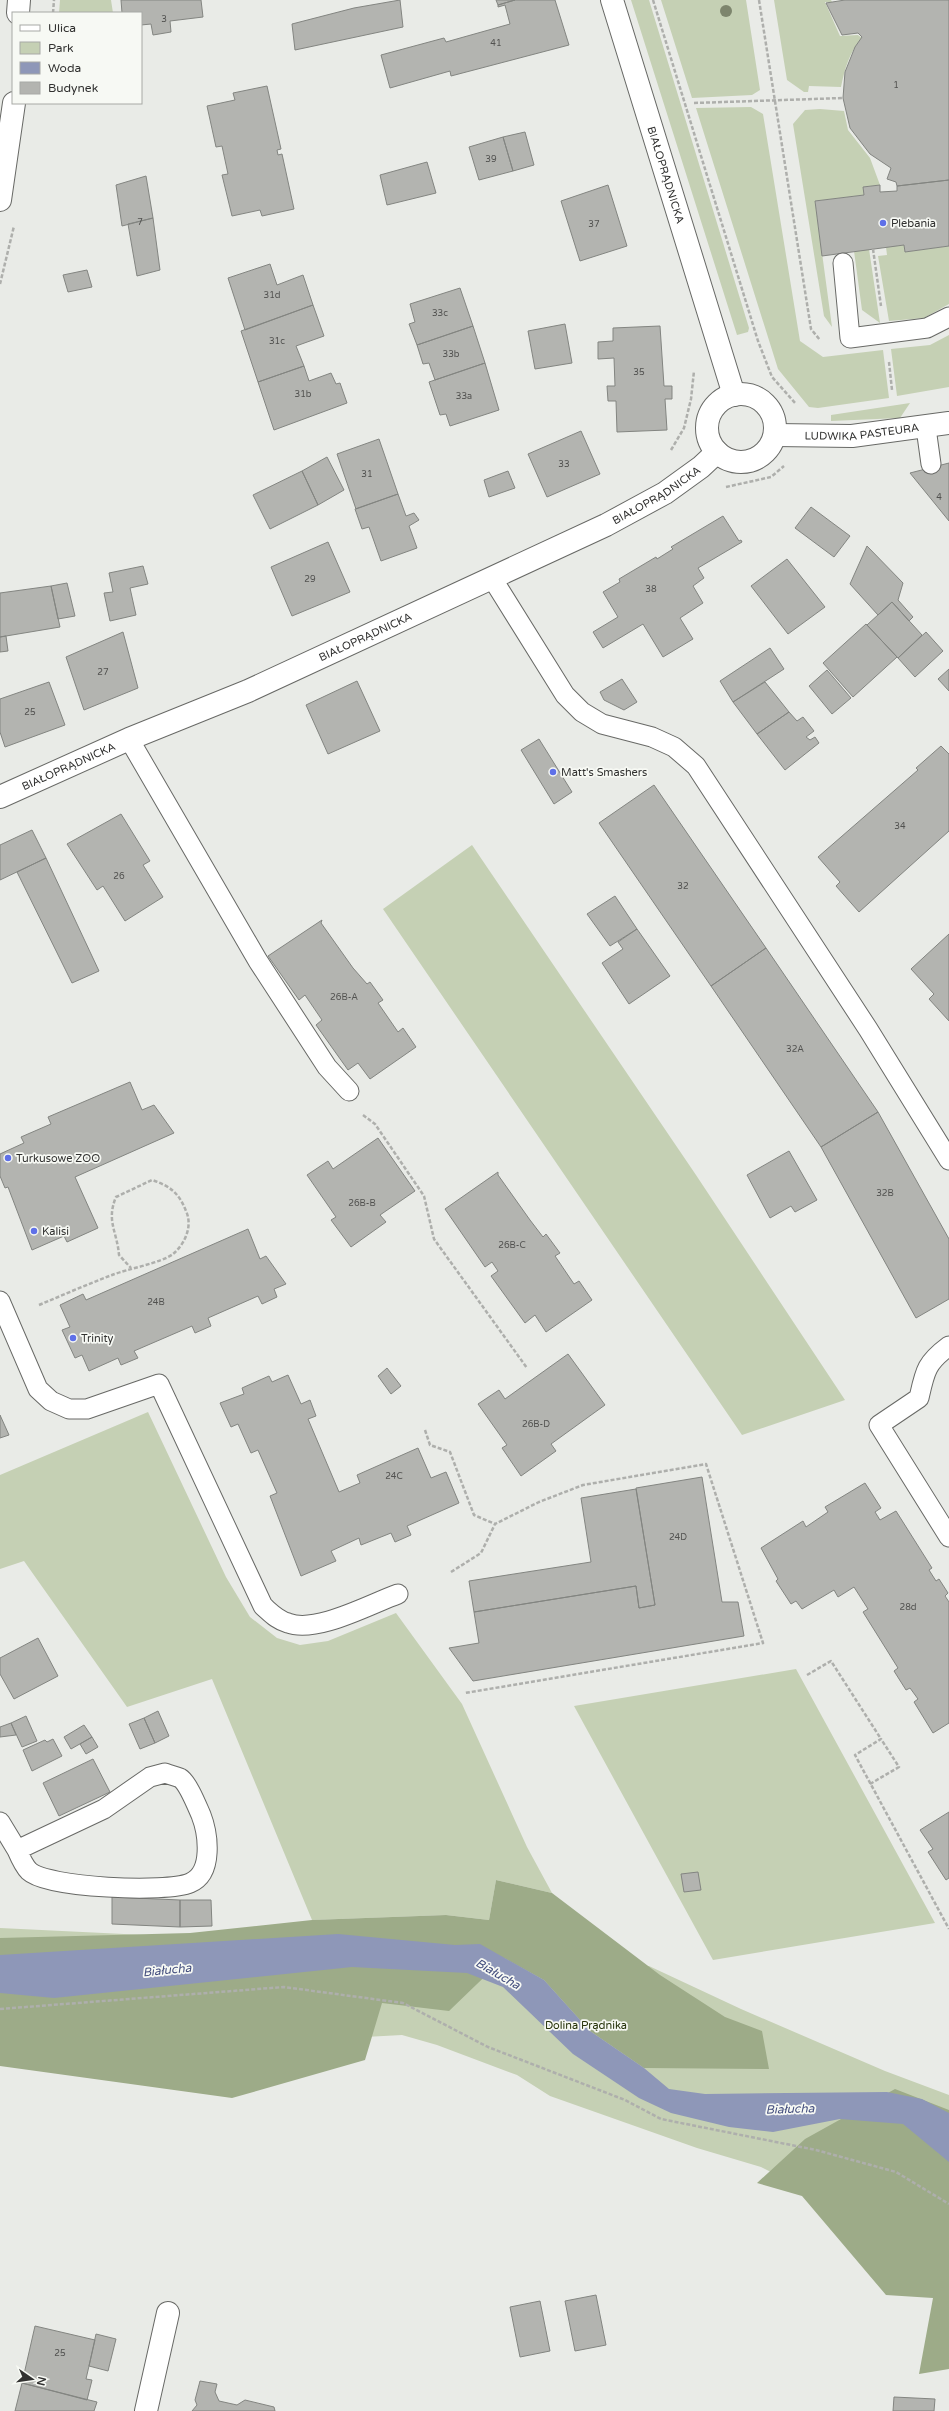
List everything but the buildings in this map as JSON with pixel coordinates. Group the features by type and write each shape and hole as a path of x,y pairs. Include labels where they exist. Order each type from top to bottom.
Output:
{"street":[{"path":"18,12 19,0"},
{"name":"BIAŁOPRĄDNICKA","path":"612,0 734,395"},
{"path":"1,189 14,104"},
{"path":"734,395 751,396 765,404 774,418 775,435 767,451 751,461 733,461 717,452 708,436 709,418 718,403 734,395"},
{"name":"LUDWIKA PASTEURA","path":"775,435 852,436 926,428 949,423"},
{"name":"BIAŁOPRĄDNICKA","path":"0,797 130,739 248,691 645,505 701,467 717,452"},
{"path":"146,2411 168,2313"}],"lane":[{"path":"843,263 850,338 927,328 949,317"},
{"path":"926,428 931,464"},
{"path":"492,578 565,695 582,712 602,724 652,737 674,746 696,766 868,1029 949,1160"},
{"path":"130,739 258,961 327,1067 348,1091"},
{"path":"0,1301 38,1389 51,1401 69,1409 87,1409 159,1384 263,1606 274,1617 289,1624 306,1626 323,1622 398,1594"},
{"path":"949,1346 932,1358 924,1374 920,1398 878,1425 949,1537"},
{"path":"0,1822 30,1872 52,1881 80,1885 161,1888 191,1883 202,1871 208,1852 206,1830 196,1802 181,1779 165,1773 150,1777 104,1809 17,1850"}],"path":[{"path":"53,12 54,0"},
{"path":"653,0 758,341 772,377 800,409"},
{"path":"760,0 811,329 825,345"},
{"path":"694,103 843,98"},
{"path":"873,249 876,273"},
{"path":"888,360 892,390"},
{"path":"670,452 684,428 691,399 695,363"},
{"path":"39,1305 132,1268 172,1255 186,1240 189,1216 181,1198 167,1185 152,1180 116,1197 111,1210 112,1222 118,1238 119,1255 132,1268"},
{"path":"425,1430 430,1445 450,1452 474,1515 495,1524"},
{"path":"450,1572 481,1553 495,1524 539,1502 583,1484 706,1464 763,1643 465,1693"},
{"path":"807,1675 831,1661 899,1767 870,1784"},
{"path":"881,1739 855,1755 949,1928"},
{"path":"0,2009 284,1987 403,2003 488,2047 625,2100 662,2118 816,2150 896,2172 949,2204"}],"green space":[{"path":"60,0 111,0 113,12 59,12"},
{"path":"631,0 649,0 749,328 748,332 737,335"},
{"path":"661,0 746,0 760,90 752,95 692,98"},
{"path":"774,0 831,0 832,2 825,2 840,36 858,35 862,38 848,61 841,87 809,86 808,92 804,92 787,80"},
{"path":"751,107 763,114 800,341 823,357 883,350 889,398 818,408 809,407 778,369 696,108"},
{"path":"820,109 844,111 848,130 870,158 880,185 863,187 864,195 815,201 832,327 824,316 793,124 805,110"},
{"path":"904,245 905,252 949,246 949,304 924,318 889,321 878,256 887,255 886,247"},
{"path":"869,249 880,323 862,310 854,251"},
{"path":"949,335 949,387 897,396 891,349 930,345"},
{"path":"910,403 900,418 831,421 831,415"},
{"path":"472,845 696,1175 845,1400 742,1435 383,909"},
{"path":"148,1412 226,1577 250,1617 277,1638 300,1645 328,1641 396,1613 462,1704 527,1847 552,1893 496,1880 489,1920 446,1915 312,1920 212,1679 127,1707 24,1561 0,1569 0,1475"},
{"path":"796,1669 935,1923 713,1960 574,1706"},
{"path":"496,1880 552,1893 660,1975 725,2017 762,2031 769,2069 644,2068 590,2031 544,1980 504,1958 449,2011 382,2003 365,2060 232,2098 0,2066 0,1938 190,1933 312,1920 446,1915 489,1920"},
{"name":"Dolina Prądnika","path":"0,1928 186,1937 649,1966 741,2009 885,2071 949,2095 949,2262 761,2167 697,2148 550,2096 517,2075 437,2045 402,2035 365,2037 0,1986"},
{"path":"895,2089 949,2110 949,2369 919,2374 933,2298 886,2295 802,2196 757,2183 805,2139"}],"water":[{"name":"Białucha","path":"338,1934 455,1945 480,1944 544,1980 590,2031 644,2068 669,2089 705,2094 887,2092 922,2099 949,2113 949,2162 903,2124 840,2119 773,2132 729,2127 671,2113 639,2098 573,2054 503,1987 467,1973 352,1967 54,1998 0,1993 0,1955"}],"place":[{"name":"Plebania","path":"883,223"},
{"name":"Matt's Smashers","path":"553,772"},
{"name":"Turkusowe ZOO","path":"8,1158"},
{"name":"Kalisi","path":"34,1231"},
{"name":"Trinity","path":"73,1338"}]}
